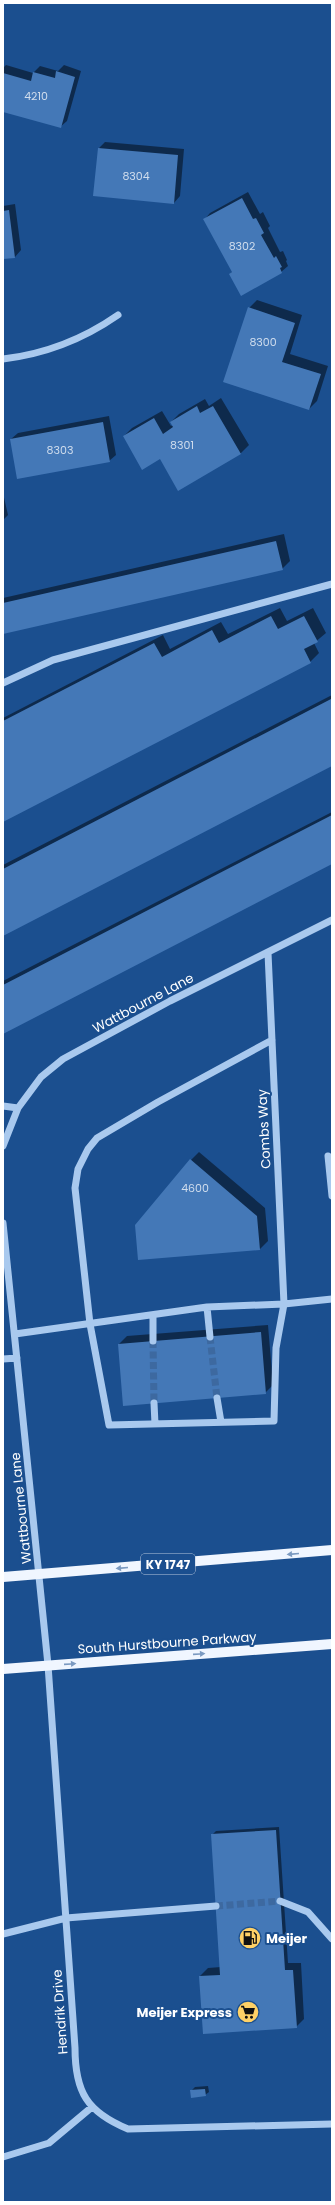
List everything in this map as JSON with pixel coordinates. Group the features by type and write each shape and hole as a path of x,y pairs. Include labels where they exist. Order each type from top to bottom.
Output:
{"main road":[{"name":"KY 1747","path":"3,1577 332,1550"},
{"name":"South Hurstbourne Parkway","path":"3,1669 332,1644"}],"street":[{"path":"3,359 64,345 95,331 118,315"},
{"path":"3,683 53,660 332,584"},
{"name":"Wattbourne Lane","path":"3,1146 18,1108 41,1077 63,1059 170,1000 268,953 332,920"},
{"name":"Combs Way","path":"221,1422 274,1421 276,1348 284,1304 268,953"},
{"path":"217,1398 221,1422 109,1425 90,1324 75,1188 78,1169 88,1149 97,1138 158,1102 272,1040"},
{"path":"3,1106 18,1108"},
{"path":"328,1156 332,1196"},
{"name":"Wattbourne Lane","path":"3,1223 48,1665"},
{"path":"15,1334 207,1308 284,1304 332,1299"},
{"path":"207,1308 210,1337"},
{"path":"153,1315 153,1341"},
{"path":"3,1359 17,1358"},
{"path":"154,1403 155,1424"},
{"name":"Hendrik Drive","path":"48,1665 75,2071 81,2090 92,2107 108,2120 128,2129 332,2124"},
{"path":"280,1901 308,1912 332,1939"},
{"path":"3,1934 66,1918 216,1906"},
{"path":"3,2157 48,2143 92,2107"}],"building":[{"path":"56,71 75,77 61,128 3,112 3,73 31,81 33,72 55,78"},
{"path":"98,148 178,155 174,204 93,196"},
{"path":"242,198 253,219 256,218 264,233 261,235 274,258 276,256 282,267 280,268 282,273 241,296 229,274 232,272 203,219"},
{"path":"9,210 15,258 3,259 3,211"},
{"path":"248,307 295,323 282,362 321,374 309,410 223,382"},
{"path":"197,406 200,413 213,406 241,454 178,491 160,459 142,470 123,436 154,418 163,434 173,427 170,422"},
{"path":"103,422 110,462 17,479 10,439"},
{"path":"276,541 283,570 3,634 3,603"},
{"path":"271,616 278,629 304,616 318,642 304,649 311,663 3,822 3,721 154,643 162,657 212,630 219,643"},
{"path":"331,699 332,766 3,936 3,869"},
{"path":"332,815 332,864 3,1034 3,985"},
{"path":"190,1159 257,1216 260,1250 138,1260 135,1225"},
{"path":"261,1332 266,1394 123,1406 118,1344"},
{"name":"Meijer","path":"276,1830 285,1970 293,1970 297,2028 203,2034 199,1976 220,1975 211,1834"},
{"path":"205,2089 206,2096 191,2098 190,2090"}],"tunnel":[{"path":"210,1337 217,1398"},
{"path":"153,1341 154,1403"},
{"path":"216,1906 280,1901"}],"place":[{"name":"Meijer","path":"250,1938"},
{"name":"Meijer Express","path":"248,2012"}]}
